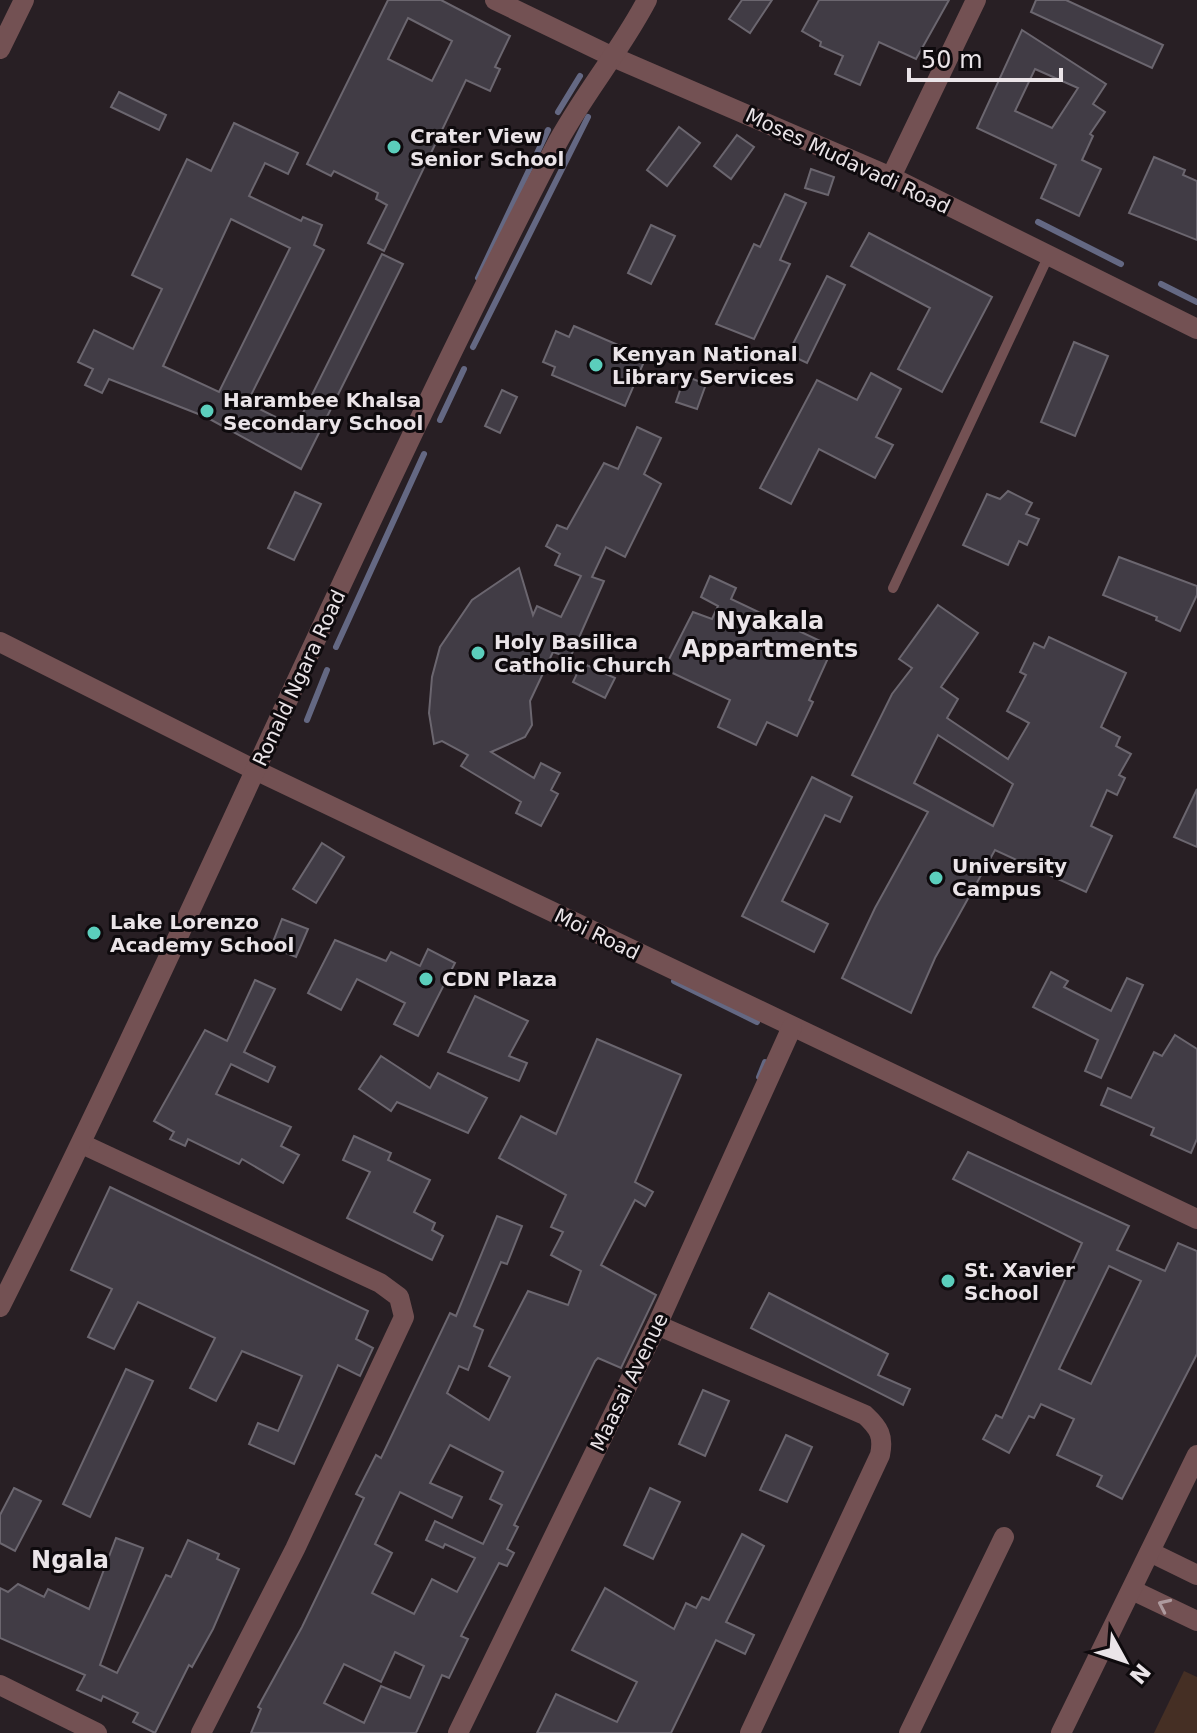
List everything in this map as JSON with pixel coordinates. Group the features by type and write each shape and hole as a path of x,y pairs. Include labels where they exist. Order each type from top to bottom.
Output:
{"street":[{"path":"0,49 24,0"},
{"name":"Moses Mudavadi Road","path":"495,0 613,57 891,177 1197,329"},
{"name":"Ronald Ngara Road","path":"0,1307 82,1144 255,770 555,147 647,0"},
{"path":"891,177 976,0"},
{"name":"Moi Road","path":"0,642 255,770 1197,1219"},
{"name":"Maasai Avenue","path":"458,1733 657,1325 792,1027"},
{"path":"82,1144 380,1283 399,1297 404,1317 295,1549 201,1733"},
{"path":"657,1325 865,1415 879,1428 883,1441 880,1455 750,1733"},
{"path":"1061,1733 1197,1455"},
{"path":"909,1733 1004,1537"},
{"path":"1150,1552 1197,1575"},
{"path":"1132,1590 1197,1621"},
{"path":"0,1685 97,1733"}],"lane":[{"path":"893,588 1048,257"}],"shaded area":[{"path":"1184,1671 1197,1677 1197,1733 1154,1733"}],"building":[{"path":"388,0 441,0 510,36 495,67 500,69 490,91 466,80 384,251 368,243 387,205 376,199 378,193 334,171 331,176 307,164","holes":["408,18 452,41 432,81 388,59"]},
{"path":"742,0 772,0 750,33 729,19"},
{"path":"819,0 949,0 916,59 879,42 860,85 835,74 843,56 820,46 821,42 802,31"},
{"path":"1036,0 1066,0 1163,45 1152,68 1031,12"},
{"path":"1022,30 1106,84 1093,104 1105,112 1090,134 1093,136 1082,160 1101,169 1079,216 1041,198 1056,165 977,128","holes":["1035,69 1078,88 1052,128 1015,111"]},
{"path":"119,92 166,115 159,130 111,107"},
{"path":"234,123 298,153 288,174 265,163 249,196 301,221 303,217 322,225 314,245 324,250 247,403 296,427 382,254 403,264 301,469 206,417 109,379 102,393 85,385 93,369 78,362 94,330 133,349 162,289 132,275 187,159 211,171","holes":["231,219 290,248 219,392 163,366"]},
{"path":"679,127 700,143 667,186 647,170"},
{"path":"737,135 754,147 731,179 714,166"},
{"path":"1154,157 1185,170 1183,175 1197,181 1197,240 1129,213"},
{"path":"811,169 834,177 828,195 805,188"},
{"path":"785,194 806,203 780,260 790,264 754,339 716,324 754,244 760,247"},
{"path":"651,225 675,236 651,284 628,273"},
{"path":"869,233 992,297 942,392 898,369 930,308 851,266"},
{"path":"827,276 845,285 807,363 788,354"},
{"name":"Kenyan National Library Services","path":"574,326 646,357 625,406 552,375 555,367 543,362 556,331 569,337"},
{"path":"1074,342 1108,356 1075,436 1041,422"},
{"path":"871,373 901,389 876,437 893,445 875,478 819,449 791,504 760,488 817,380 857,400"},
{"path":"685,376 706,384 697,409 676,402"},
{"path":"502,390 517,397 500,433 485,426"},
{"path":"637,427 661,438 644,474 661,484 625,557 606,547 592,577 604,581 570,658 553,652 530,701 532,725 525,737 491,752 534,778 541,763 560,773 551,790 558,794 541,826 516,813 521,802 461,766 468,755 442,741 434,744 429,713 432,677 440,647 472,600 519,568 533,615 537,606 561,617 581,576 555,565 560,554 546,546 557,525 567,529 604,463 618,469"},
{"path":"1008,491 1032,503 1026,514 1039,519 1027,545 1019,541 1008,565 963,545 987,494 1000,499"},
{"path":"295,492 321,504 294,560 268,548"},
{"path":"1119,557 1197,586 1197,595 1180,631 1156,620 1157,617 1103,595"},
{"path":"710,576 736,588 731,599 833,647 797,736 767,722 756,745 718,727 730,700 664,669 693,612 712,619 718,606 701,597"},
{"path":"938,605 978,633 941,687 958,699 947,718 1008,759 1029,723 1007,711 1026,675 1020,672 1034,643 1044,648 1049,637 1126,673 1101,727 1120,737 1116,746 1131,754 1119,775 1125,778 1117,795 1107,790 1091,826 1112,836 1086,892 995,850 935,958 911,1013 842,978 875,908 928,812 852,775 892,694 912,668 899,659","holes":["938,735 1013,784 993,826 914,783"]},
{"path":"582,663 615,678 605,698 573,682"},
{"path":"812,777 852,797 840,822 825,815 782,901 828,924 814,952 742,916"},
{"path":"1197,789 1197,847 1174,837"},
{"path":"322,843 344,857 316,903 293,889"},
{"path":"282,919 308,929 296,957 271,947"},
{"name":"CDN Plaza","path":"335,940 386,961 391,952 420,966 428,949 455,963 418,1036 394,1024 405,1003 357,979 341,1010 308,993"},
{"path":"1051,972 1068,981 1064,987 1111,1011 1127,978 1143,985 1101,1078 1085,1071 1098,1040 1033,1007"},
{"path":"255,980 275,989 244,1052 275,1067 268,1082 231,1064 216,1094 291,1127 281,1146 299,1155 283,1183 242,1159 239,1164 188,1139 185,1146 170,1139 174,1132 154,1121 205,1030 227,1041"},
{"path":"475,996 528,1021 509,1056 527,1063 519,1081 448,1052"},
{"path":"1175,1035 1197,1049 1197,1139 1191,1153 1151,1135 1154,1128 1101,1105 1108,1088 1131,1098 1154,1052 1162,1056"},
{"path":"597,1039 681,1075 635,1182 653,1192 645,1206 635,1200 601,1265 656,1295 621,1368 598,1358 595,1361 514,1525 518,1527 507,1549 514,1553 507,1566 499,1563 461,1636 468,1639 449,1678 442,1675 416,1733 251,1733 261,1709 258,1707 302,1627 364,1498 356,1494 376,1455 381,1458 450,1313 456,1316 497,1216 522,1226 507,1264 501,1262 474,1326 483,1330 468,1370 459,1366 447,1393 489,1420 510,1377 489,1366 528,1291 568,1305 581,1271 551,1255 563,1232 551,1227 566,1195 499,1158 521,1116 556,1134","holes":["450,1445 503,1472 490,1499 502,1505 483,1544 435,1521 426,1540 443,1548 445,1544 475,1558 457,1592 432,1579 414,1614 372,1593 392,1553 375,1544 400,1492 452,1518 462,1497 430,1483","395,1652 424,1666 410,1698 381,1686 364,1723 324,1703 344,1664 381,1682"]},
{"path":"381,1056 430,1088 438,1073 487,1098 468,1133 397,1102 391,1111 359,1089"},
{"path":"354,1136 391,1153 388,1160 430,1180 414,1212 435,1223 432,1230 443,1236 432,1260 347,1218 370,1172 343,1160"},
{"path":"968,1152 1129,1226 1117,1250 1165,1271 1178,1243 1197,1251 1197,1354 1122,1499 1097,1486 1102,1476 1057,1455 1074,1419 1041,1404 1034,1418 1029,1416 1009,1453 983,1439 996,1415 1002,1418 1082,1243 953,1179","holes":["1109,1266 1141,1281 1091,1384 1059,1369"]},
{"path":"110,1187 368,1311 356,1339 373,1348 360,1376 338,1365 294,1464 249,1444 258,1423 278,1431 302,1376 242,1351 216,1401 190,1388 215,1338 138,1302 114,1349 88,1337 112,1289 71,1270"},
{"path":"769,1293 888,1354 878,1375 910,1389 903,1405 751,1328"},
{"path":"126,1369 153,1381 90,1517 63,1504"},
{"path":"703,1390 729,1401 705,1456 679,1444"},
{"path":"786,1435 812,1447 787,1502 760,1490"},
{"path":"14,1488 41,1501 15,1551 0,1543 0,1515"},
{"path":"650,1488 680,1502 653,1559 624,1545"},
{"path":"742,1534 764,1546 726,1622 754,1635 745,1654 716,1640 671,1733 537,1733 556,1694 617,1722 637,1682 572,1650 605,1588 674,1629 686,1603 696,1608 702,1597 709,1600"},
{"path":"116,1538 143,1548 100,1665 117,1673 166,1575 171,1577 188,1540 219,1554 217,1559 239,1569 213,1629 192,1667 189,1665 155,1733 133,1722 138,1713 103,1696 101,1701 77,1690 85,1675 0,1638 0,1588 8,1592 18,1584 44,1597 48,1589 89,1609"}],"waterway":[{"path":"558,112 580,76"},
{"path":"473,347 588,117"},
{"path":"478,278 548,130"},
{"path":"1038,222 1121,264"},
{"path":"1161,284 1197,302"},
{"path":"440,420 464,369"},
{"path":"336,647 424,454"},
{"path":"307,720 327,670"},
{"path":"674,981 757,1022"},
{"path":"759,1077 765,1062"}],"place":[{"name":"Crater View Senior School","path":"394,147"},
{"name":"Kenyan National Library Services","path":"596,365"},
{"name":"Harambee Khalsa Secondary School","path":"207,411"},
{"name":"Holy Basilica Catholic Church","path":"478,653"},
{"name":"University Campus","path":"936,878"},
{"name":"Lake Lorenzo Academy School","path":"94,933"},
{"name":"CDN Plaza","path":"426,979"},
{"name":"St. Xavier School","path":"948,1281"}],"district":[{"name":"Nyakala Appartments","path":"770,635"},
{"name":"Ngala","path":"70,1560"}]}
